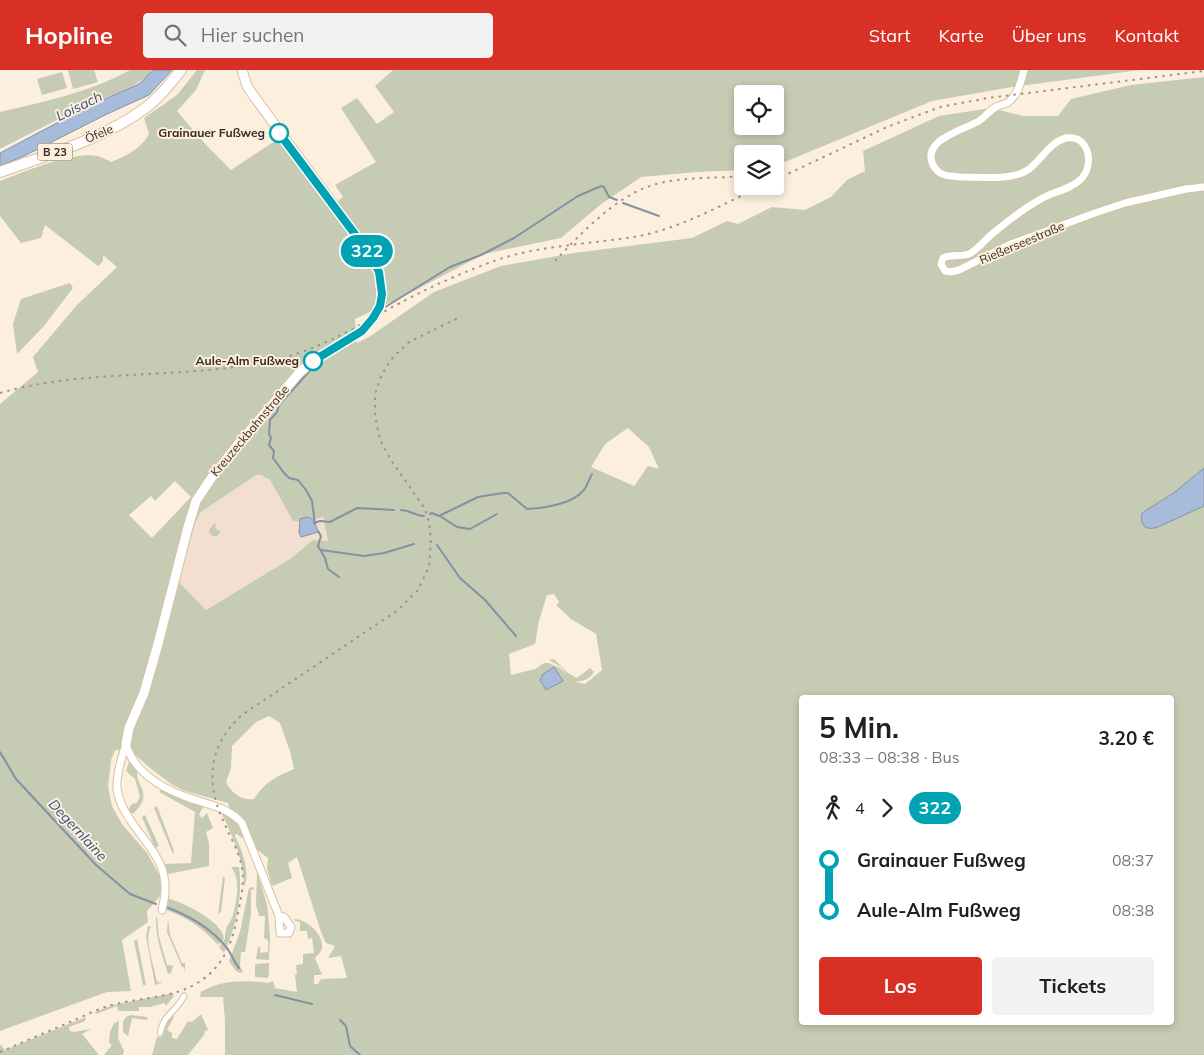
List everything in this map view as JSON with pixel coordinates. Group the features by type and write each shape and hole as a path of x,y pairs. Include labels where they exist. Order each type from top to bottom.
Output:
{"main road":[{"name":"Öfele","path":"0,172 100,134 130,119 160,96 181,70"}],"street":[{"name":"Kreuzeckbahnstraße","path":"126,744 129,728 144,693 188,527 198,497 252,428 300,373 315,359 362,331 380,306 382,294 379,272 369,253 258,102 247,86 242,70"},
{"name":"Rießerseestraße","path":"1024,70 1018,90 1007,102 997,106 980,120 937,143 931,152 931,161 936,170 945,176 984,177 1019,175 1028,170 1054,144 1066,138 1074,139 1083,145 1089,158 1088,167 1082,178 1073,185 1045,197 1021,212 969,254 950,255 943,258 941,264 945,271 959,270 1011,244 1095,212 1186,189 1204,187"},
{"path":"126,744 122,754 117,788 120,803 164,872 166,892 162,910"},
{"path":"126,744 134,763 162,786 230,813 242,823 279,916"},
{"path":"160,1033 162,1022 180,1005 184,996"}],"shaded area":[{"path":"256,475 261,475 270,480 293,521 303,522 323,517 328,542 313,540 290,559 206,610 179,582 195,523 201,512"}],"green space":[{"path":"68,70 94,70 98,82 73,89"},
{"path":"130,70 152,70 138,83 129,88 73,112 0,149 0,112 83,90"},
{"path":"197,70 205,70 196,90 177,111 206,145 231,170 278,139 329,208 343,197 335,185 376,162 341,108 357,98 377,124 394,112 375,86 393,70 1140,70 1012,87 932,101 784,162 784,145 734,145 734,170 641,177 600,205 561,238 484,254 412,292 355,319 357,343 369,337 434,292 501,266 574,253 692,238 727,221 738,224 772,207 805,210 831,197 847,180 865,171 863,151 939,116 991,108 1023,116 1058,116 1071,99 1131,85 1204,77 1204,468 1175,492 1150,508 1158,527 1204,506 1204,1055 225,1055 223,997 200,997 201,992 225,983 251,981 268,983 273,981 275,988 297,992 296,965 303,964 303,954 314,953 312,938 308,939 307,931 300,931 300,922 293,920 295,919 309,925 322,942 320,953 315,958 322,975 314,975 314,984 318,984 321,979 347,978 341,956 328,958 335,946 326,943 321,932 297,857 288,863 292,878 272,886 267,869 268,858 235,834 246,868 247,875 244,887 240,857 221,812 232,817 228,803 185,791 171,784 131,751 115,750 111,760 108,787 112,806 122,824 147,853 161,878 161,895 147,911 148,922 122,940 131,991 107,992 0,1031 0,404 38,372 33,357 76,306 117,267 103,255 103,261 98,266 45,225 41,238 21,243 0,216 0,181 62,159 87,155 97,156 111,162 133,151 142,144 149,134 144,118 177,95","holes":["628,428 649,447 659,469 648,466 634,486 591,467 605,444","256,475 261,475 270,480 293,521 303,522 323,517 328,541 313,540 290,559 206,610 179,582 195,523 201,512","175,481 191,497 152,538 129,515 151,496 155,501","554,594 559,602 556,605 571,619 596,634 602,670 585,684 575,682 586,680 590,677 594,672 590,668 577,678 568,673 554,659 549,660 561,667 567,674 560,668 544,663 535,669 511,675 509,654 535,644 539,621 547,595","553,667 563,681 546,690 540,680 543,674","269,716 280,723 294,769 271,781 262,788 254,799 245,799 234,793 226,782 231,768 232,746 256,722"]},
{"path":"62,72 67,88 42,95 37,79"},
{"path":"70,283 73,288 44,326 17,354 13,324 21,299"},
{"path":"215,523 215,527 218,531 220,530 220,533 217,536 213,536 209,530"},
{"path":"129,761 137,770 137,776 143,791 143,800 134,813 130,813 129,808 132,804 137,803 140,796 135,779 126,771"},
{"path":"161,790 190,803 191,800 207,805 207,808 203,807 199,815 202,818 207,813 213,828 206,832 209,843 209,866 168,874 165,864 191,863 195,812 159,792"},
{"path":"157,806 174,851 173,854 154,808"},
{"path":"145,815 159,846 155,848 142,817"},
{"path":"231,867 239,867 240,888 238,911 224,953 219,947 224,940 226,929 232,918 237,892 236,878"},
{"path":"257,873 259,873 267,904 270,935 269,960 256,959 258,947 260,947 260,953 268,952 268,940 264,938 265,916 259,916 256,905"},
{"path":"223,876 225,878 221,912 218,914"},
{"path":"254,887 251,890 251,914 245,952 241,952 240,966 243,972 240,973 235,970 229,961 240,932 249,888"},
{"path":"167,898 201,913 217,926 222,932 224,939 218,945 195,924 166,910"},
{"path":"156,916 159,937 167,965 173,966 171,973 168,974 161,953"},
{"path":"168,919 170,935 182,963 185,963 185,972 167,932"},
{"path":"148,926 151,927 148,938 157,982 163,982 155,985 146,936"},
{"path":"137,939 146,985 143,985 134,941"},
{"path":"269,963 269,975 267,978 255,977 255,964"},
{"path":"174,993 166,1006 164,1003 150,1007 139,1007 139,1011 118,1011 117,1006 96,1014 95,1012 113,1005"},
{"path":"201,1014 208,1030 205,1031 188,1055 152,1055 157,1037 162,1037 168,1020 175,1015 167,1030 172,1033 172,1038 177,1039 188,1021 192,1022"},
{"path":"131,1015 148,1017 147,1020 132,1018 128,1036 123,1032 123,1022 126,1017"},
{"path":"86,1017 85,1021 69,1027 70,1031 91,1029 82,1034 99,1055 0,1055 0,1044 5,1050"},
{"path":"119,1021 118,1038 124,1051 123,1055 104,1055 112,1045 109,1043 110,1032 114,1023"}],"water":[{"path":"153,70 172,70 149,95 0,166 0,153 87,107 139,84"},
{"path":"1204,468 1204,506 1158,527 1147,528 1143,524 1142,513 1175,492"},
{"path":"307,517 313,520 318,532 301,537 299,532 300,519"},
{"path":"554,667 563,681 546,690 540,680 543,674"}],"waterway":[{"path":"382,309 450,267 481,255 514,238 578,196 601,186 604,187 609,197 617,200"},
{"path":"623,203 659,216"},
{"path":"315,365 279,405 277,412 270,420 269,434 271,438 269,445 274,451 273,458 284,473 289,478 298,480 306,490 312,501 315,524"},
{"path":"430,514 439,516 478,497 503,493 508,493 527,509 556,505 578,496 592,474"},
{"path":"314,523 320,521 330,522 357,508 394,510"},
{"path":"401,510 424,516"},
{"path":"440,516 457,527 470,529 497,514"},
{"path":"318,531 321,536 318,546 325,558 328,569 339,577"},
{"path":"321,550 364,556 384,553 414,544"},
{"path":"437,545 460,578 485,600 516,636"},
{"name":"Degernlaine","path":"0,752 16,779 96,865 130,894 156,904"},
{"name":"Degernlaine","path":"166,907 192,919 214,934 227,948 239,968"},
{"name":"Degernlaine","path":"275,995 312,1004"},
{"name":"Degernlaine","path":"340,1020 346,1026 350,1046 360,1055"}],"railway":[{"path":"784,176 887,127 940,107 988,98 1204,71"},
{"path":"555,261 575,240 610,209 622,200 647,187 658,183 694,178 734,176"},
{"path":"0,393 33,385 67,380 237,367 287,357 320,345 422,292 497,260 531,251 622,239 655,232 702,215 743,195"},
{"path":"0,1052 103,1008 119,1003 167,995 189,988 208,975 222,959 231,940 237,919 243,874 239,857 222,818 213,790 212,776 217,750 231,726 242,715 398,610 418,590 429,567 431,540 429,522 425,509 391,460 380,440 375,415 375,394 382,374 393,357 409,342 458,318"}],"bus line":[{"name":"322","path":"279,133 369,253 379,272 382,294 380,306 368,325 354,337 313,361"}],"place":[{"name":"Grainauer Fußweg","path":"279,133"},
{"name":"Aule-Alm Fußweg","path":"313,361"}],"water label":[{"name":"Loisach","path":"79,106"}]}
